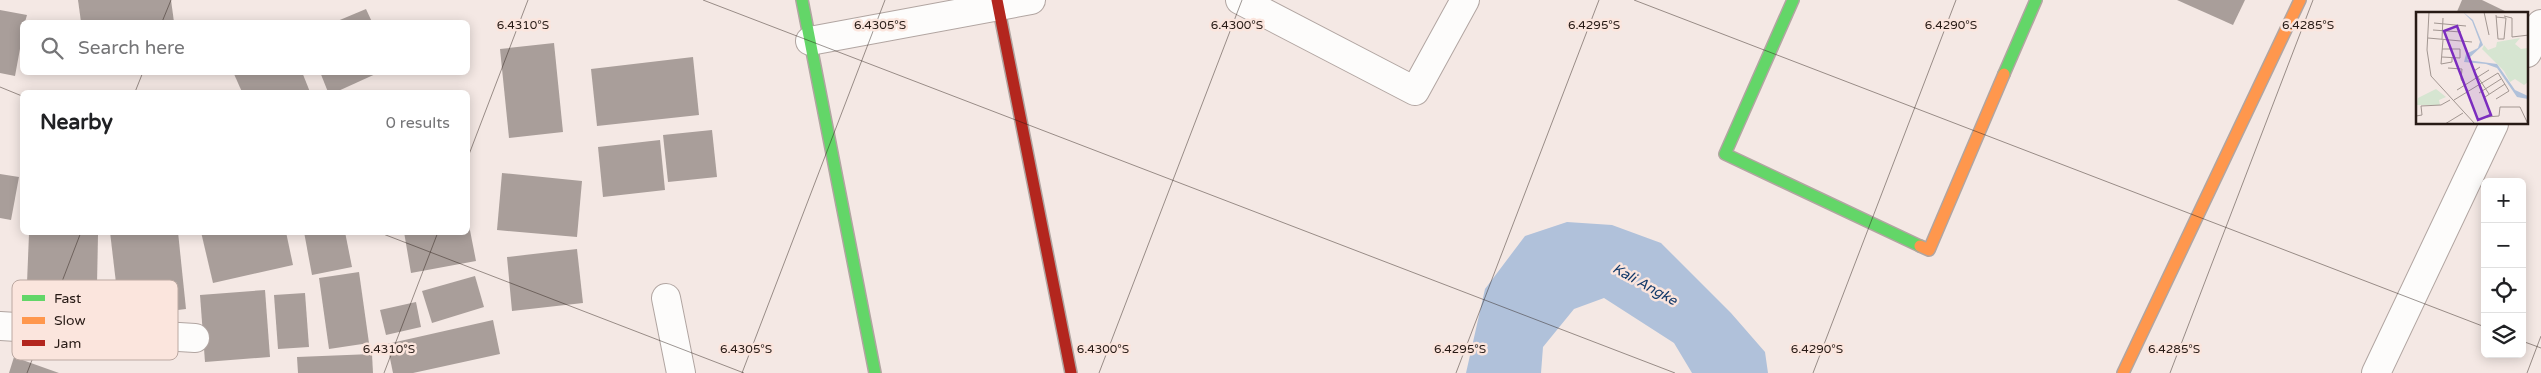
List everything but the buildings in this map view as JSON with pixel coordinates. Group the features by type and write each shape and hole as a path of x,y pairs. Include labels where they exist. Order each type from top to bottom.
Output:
{"street":[{"path":"802,0 875,373"},
{"path":"810,41 998,3 1032,0"},
{"path":"1246,1 1415,91 1465,0"},
{"path":"1793,0 1725,154 1929,250 2036,0"},
{"path":"2123,373 2300,0"},
{"path":"998,3 1071,373"},
{"path":"2528,51 2541,24"},
{"path":"2376,373 2494,125"},
{"path":"666,298 681,373"},
{"path":"178,337 195,338"}],"water":[{"name":"Kali Angke","path":"1567,222 1612,225 1661,243 1731,313 1765,352 1768,373 1692,373 1674,343 1604,298 1574,309 1543,347 1541,373 1466,373 1485,289 1525,236"}],"traffic: fast":[{"path":"802,0 875,373"},
{"path":"1793,0 1725,154 1920,246"},
{"path":"2004,74 2036,0"}],"traffic: slow":[{"path":"2123,373 2300,0"},
{"path":"1920,246 1929,250 2004,74"}],"traffic: jam":[{"path":"997,0 1071,373"}]}
